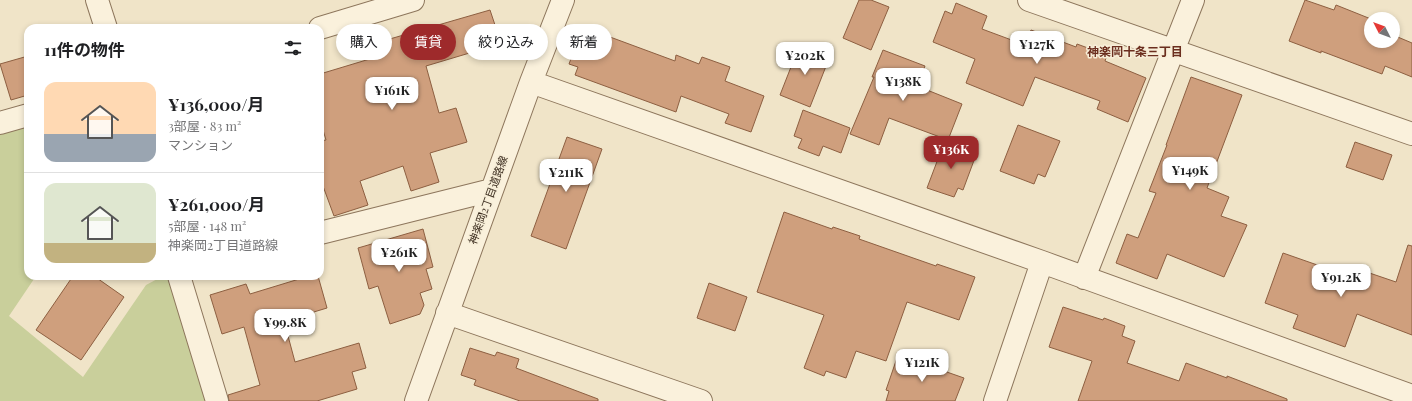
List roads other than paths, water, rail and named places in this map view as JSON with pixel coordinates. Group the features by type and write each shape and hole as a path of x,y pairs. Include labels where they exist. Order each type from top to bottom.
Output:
{"street":[{"path":"97,0 105,24"},
{"path":"324,27 413,0"},
{"name":"神楽岡2丁目道路線","path":"416,401 562,0"},
{"path":"1029,0 1412,134"},
{"path":"1084,278 1193,0"},
{"path":"531,82 1042,262 1412,396"},
{"path":"0,123 24,116"},
{"path":"324,232 492,190"},
{"path":"995,401 1042,262"},
{"path":"180,280 217,401"},
{"path":"447,313 701,401"}],"district":[{"name":"神楽岡十条三丁目","path":"1135,52"}]}
